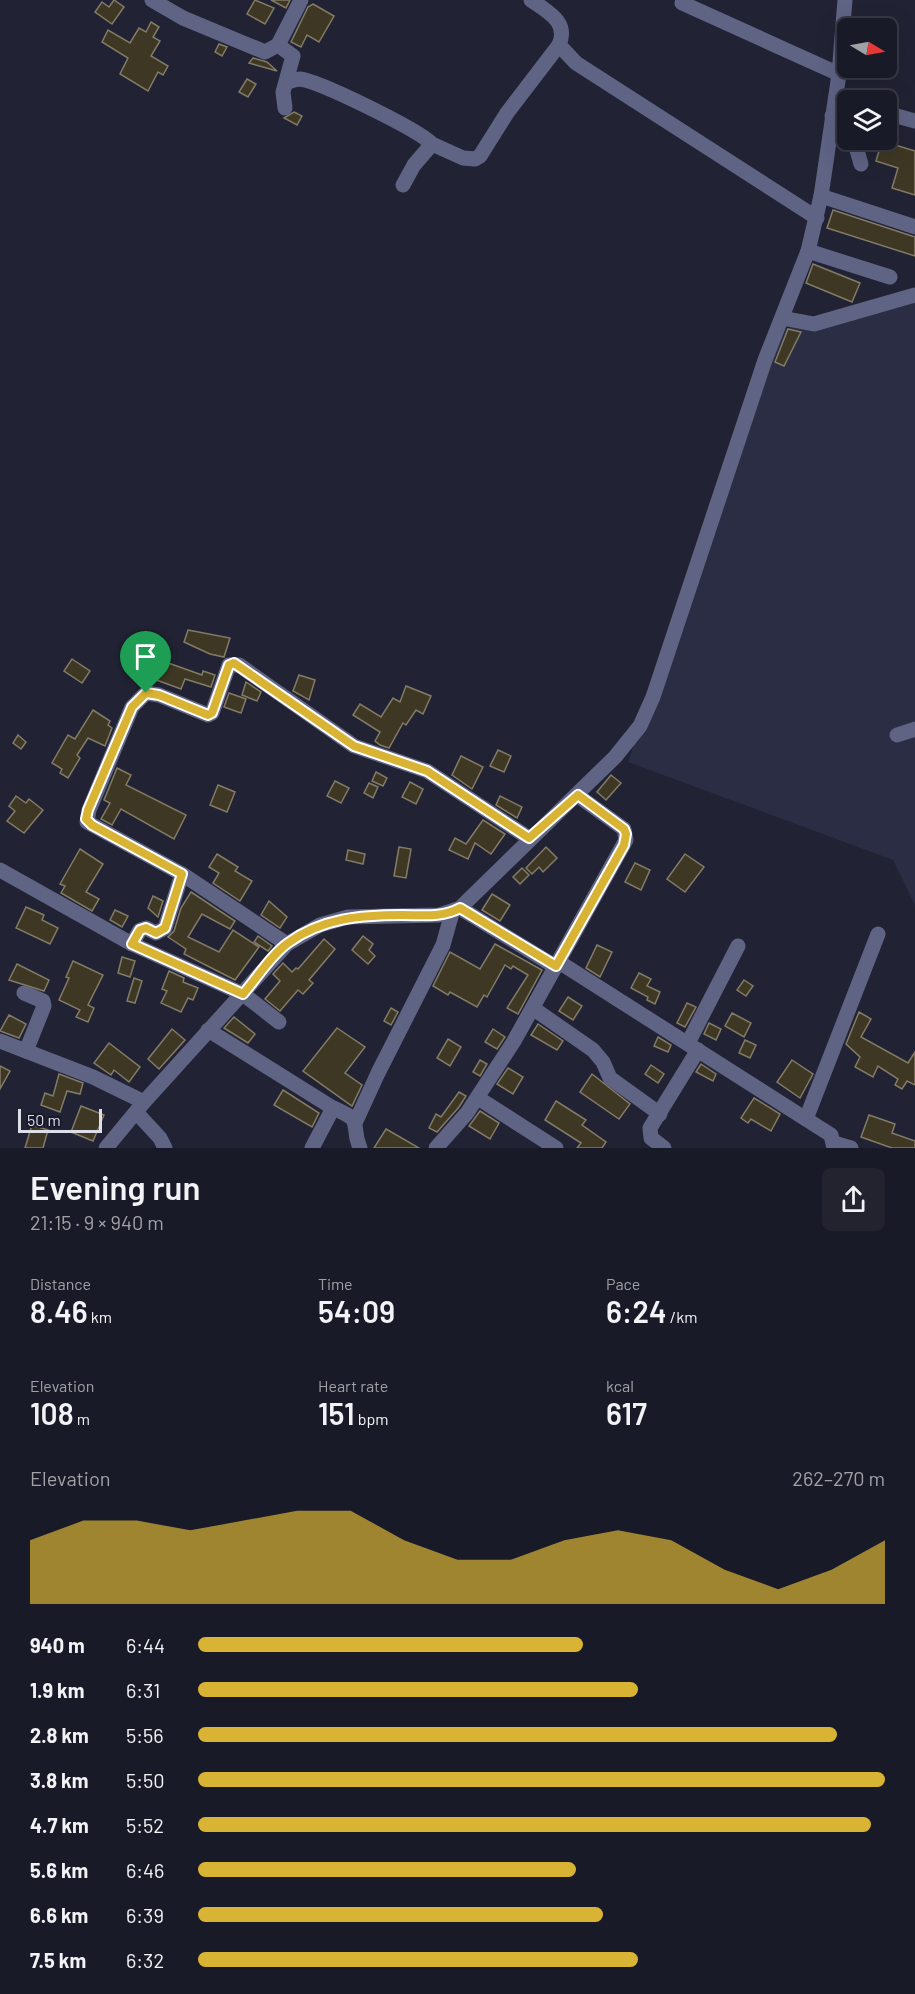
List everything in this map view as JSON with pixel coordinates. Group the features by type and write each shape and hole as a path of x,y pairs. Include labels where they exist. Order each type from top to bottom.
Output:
{"street":[{"path":"152,0 183,18 265,52 278,45 301,0"},
{"path":"286,82 301,79 326,89 407,127 432,144 463,158 475,159 559,45 563,36 562,27 553,16 531,0"},
{"path":"844,18 845,0"},
{"path":"682,3 837,73"},
{"path":"278,45 293,56 283,92 285,108"},
{"path":"559,45 576,63 817,218"},
{"path":"360,1148 356,1121 443,945 456,910 615,757 639,726 653,697 765,360 808,251 821,196 832,116 837,108"},
{"path":"832,116 837,118"},
{"path":"897,116 915,121"},
{"path":"403,185 414,165 432,144"},
{"path":"857,150 861,164"},
{"path":"821,196 915,227"},
{"path":"808,251 890,277"},
{"path":"782,318 814,324 915,295"},
{"path":"287,944 182,874 87,822 87,816 132,707 146,693 159,695 208,715 212,713 229,665 234,663 354,746 427,771 529,838"},
{"path":"897,735 915,729"},
{"path":"436,1148 468,1113 534,1009 626,840 624,829 578,795"},
{"path":"0,870 132,944 243,994 279,1022"},
{"path":"132,944 140,930 146,928 156,933 165,928 182,874"},
{"path":"106,1148 208,1030 287,944 320,925 348,917 456,910 558,964 831,1135 834,1145 851,1148"},
{"path":"806,1119 878,934"},
{"path":"664,1148 651,1138 649,1131 693,1047 738,946"},
{"path":"24,993 43,1001 44,1006 26,1052"},
{"path":"534,1009 593,1050 603,1062 610,1078 660,1113"},
{"path":"208,1030 356,1121"},
{"path":"0,1041 93,1077 140,1107 165,1148"},
{"path":"478,1098 556,1148"},
{"path":"312,1148 333,1108"}],"shaded area":[{"path":"897,301 915,301 915,905 893,860 628,762 776,331"}],"building":[{"path":"114,0 124,7 112,24 95,12 102,2 109,7"},
{"path":"255,0 274,8 265,24 247,14"},
{"path":"271,0 290,0 286,8"},
{"path":"313,4 334,16 319,42 307,35 301,47 291,42 308,7"},
{"path":"151,22 159,27 153,37 160,41 151,56 168,66 163,75 158,72 148,91 120,74 128,58 102,42 108,30 130,43 139,28 146,32"},
{"path":"219,44 227,47 222,56 215,52"},
{"path":"253,58 267,62 277,71 249,63"},
{"path":"247,79 256,84 248,97 239,92"},
{"path":"294,112 302,116 297,125 284,118"},
{"path":"897,146 915,151 915,195 892,188 898,168 876,161 879,150 897,150"},
{"path":"833,210 915,237 915,256 827,228"},
{"path":"813,264 860,283 852,302 806,283"},
{"path":"788,329 801,332 784,366 775,362"},
{"path":"188,630 230,638 224,657 210,654 184,642"},
{"path":"72,659 90,671 82,683 64,671"},
{"path":"157,659 202,675 203,671 215,675 211,687 185,679 181,689 151,678"},
{"path":"299,675 315,680 309,700 293,691"},
{"path":"246,682 261,692 257,701 242,695"},
{"path":"406,686 431,696 423,714 416,710 406,725 403,723 389,748 380,745 375,741 380,732 353,715 360,704 381,717 393,698 400,702"},
{"path":"229,693 246,699 241,713 224,707"},
{"path":"93,710 110,721 108,725 112,728 105,746 88,738 77,755 80,758 68,778 60,773 62,769 52,763 68,735 75,739"},
{"path":"18,735 26,742 21,749 13,743"},
{"path":"498,750 511,756 504,772 490,766"},
{"path":"461,756 483,767 472,789 452,775"},
{"path":"117,768 131,775 126,785 186,815 174,839 121,809 112,825 101,819 110,803 104,800"},
{"path":"376,772 387,778 383,786 372,781"},
{"path":"611,775 621,783 606,800 597,792"},
{"path":"335,781 349,788 341,803 327,796"},
{"path":"410,782 423,789 416,804 402,797"},
{"path":"369,783 378,787 373,798 364,793"},
{"path":"218,785 235,792 227,812 210,805"},
{"path":"16,796 26,803 29,799 43,810 24,833 7,821 15,811 9,806"},
{"path":"500,796 522,807 517,818 496,805"},
{"path":"483,820 505,834 491,854 475,843 468,859 449,850 455,838 466,844"},
{"path":"399,847 411,849 406,878 394,876"},
{"path":"546,847 557,858 543,872 539,867 532,874 526,868"},
{"path":"80,849 103,864 86,892 99,899 92,911 61,893 65,886 60,884"},
{"path":"348,850 365,854 363,864 346,860"},
{"path":"217,854 238,867 235,871 252,881 240,901 213,883 219,873 209,867"},
{"path":"685,854 704,867 685,892 667,879"},
{"path":"635,863 650,870 641,890 625,882"},
{"path":"522,868 529,875 520,884 513,877"},
{"path":"191,892 235,921 230,929 202,914 188,937 219,952 233,930 259,947 235,980 184,954 186,949 168,937 174,931 181,908"},
{"path":"492,894 510,905 500,921 482,910"},
{"path":"153,896 163,901 158,917 148,908"},
{"path":"269,901 287,917 280,928 261,915"},
{"path":"26,907 44,915 42,920 58,928 50,944 16,928"},
{"path":"115,910 128,916 122,927 110,920"},
{"path":"258,936 272,946 268,951 254,942"},
{"path":"363,936 373,944 369,950 375,956 368,964 352,950"},
{"path":"324,939 335,949 309,980 313,983 303,994 298,990 280,1011 265,999 280,981 273,974 283,963 292,972 298,969"},
{"path":"495,944 542,970 518,1014 507,1008 528,975 513,966 511,969 505,965 487,997 484,995 477,1007 450,992 448,995 433,986 450,952 480,969"},
{"path":"597,945 612,952 600,977 586,968"},
{"path":"122,957 135,961 130,977 118,973"},
{"path":"73,961 103,975 88,1005 94,1008 88,1022 76,1017 80,1010 59,1000 69,978 66,977"},
{"path":"17,964 49,980 44,991 9,980"},
{"path":"169,971 184,978 183,982 198,988 193,1000 188,998 181,1012 161,1003 167,991 162,989"},
{"path":"639,973 651,979 647,986 660,992 655,1004 647,1000 648,997 631,988"},
{"path":"134,978 142,981 135,1003 127,1001"},
{"path":"744,980 753,986 746,996 737,990"},
{"path":"568,997 582,1006 573,1020 559,1011"},
{"path":"687,1003 696,1007 685,1027 677,1023"},
{"path":"391,1008 398,1012 391,1025 384,1021"},
{"path":"859,1012 871,1019 861,1037 908,1063 915,1052 915,1085 907,1081 902,1089 895,1085 898,1079 878,1066 873,1077 855,1067 860,1057 846,1044"},
{"path":"732,1013 751,1023 744,1037 725,1026"},
{"path":"9,1015 26,1024 19,1038 0,1031"},
{"path":"234,1017 255,1034 248,1043 224,1028"},
{"path":"709,1023 721,1029 716,1040 704,1034"},
{"path":"538,1024 563,1041 557,1050 531,1035"},
{"path":"337,1028 365,1047 345,1073 362,1085 352,1106 303,1071"},
{"path":"172,1029 185,1040 159,1069 148,1059"},
{"path":"493,1029 505,1037 497,1049 485,1042"},
{"path":"658,1037 671,1045 668,1052 654,1046"},
{"path":"448,1039 461,1047 450,1066 437,1058"},
{"path":"745,1040 756,1045 750,1058 739,1053"},
{"path":"109,1043 140,1067 129,1082 114,1070 111,1075 94,1063"},
{"path":"480,1060 487,1064 480,1076 473,1072"},
{"path":"792,1060 813,1074 800,1098 777,1082"},
{"path":"701,1064 716,1074 713,1081 696,1072"},
{"path":"651,1065 664,1074 658,1083 645,1074"},
{"path":"0,1066 10,1071 0,1089"},
{"path":"508,1068 523,1077 513,1094 497,1084"},
{"path":"59,1074 83,1083 80,1094 67,1091 60,1112 41,1105 45,1093 53,1096"},
{"path":"592,1074 630,1104 619,1119 580,1092"},
{"path":"283,1090 319,1113 312,1127 274,1105"},
{"path":"459,1092 466,1096 459,1107 437,1132 429,1128 436,1114 441,1117"},
{"path":"754,1098 780,1114 771,1131 751,1119 748,1123 741,1118"},
{"path":"556,1101 586,1120 582,1125 606,1142 602,1148 577,1148 581,1143 545,1120"},
{"path":"81,1106 104,1115 93,1141 71,1132"},
{"path":"480,1111 499,1123 490,1139 469,1126"},
{"path":"869,1115 895,1124 892,1133 915,1141 915,1148 892,1148 861,1137"},
{"path":"32,1125 48,1130 43,1148 25,1148"},
{"path":"386,1129 419,1148 374,1148"}],"route":[{"path":"234,663 354,746 427,771 529,838 578,795 624,829 626,840 556,966 460,908 452,913 440,915 348,917 320,925 287,944 243,994 132,944 140,930 146,928 156,933 165,928 182,874 92,825 86,819 132,707 146,693 159,695 208,715 212,713 229,665 234,663"}]}
